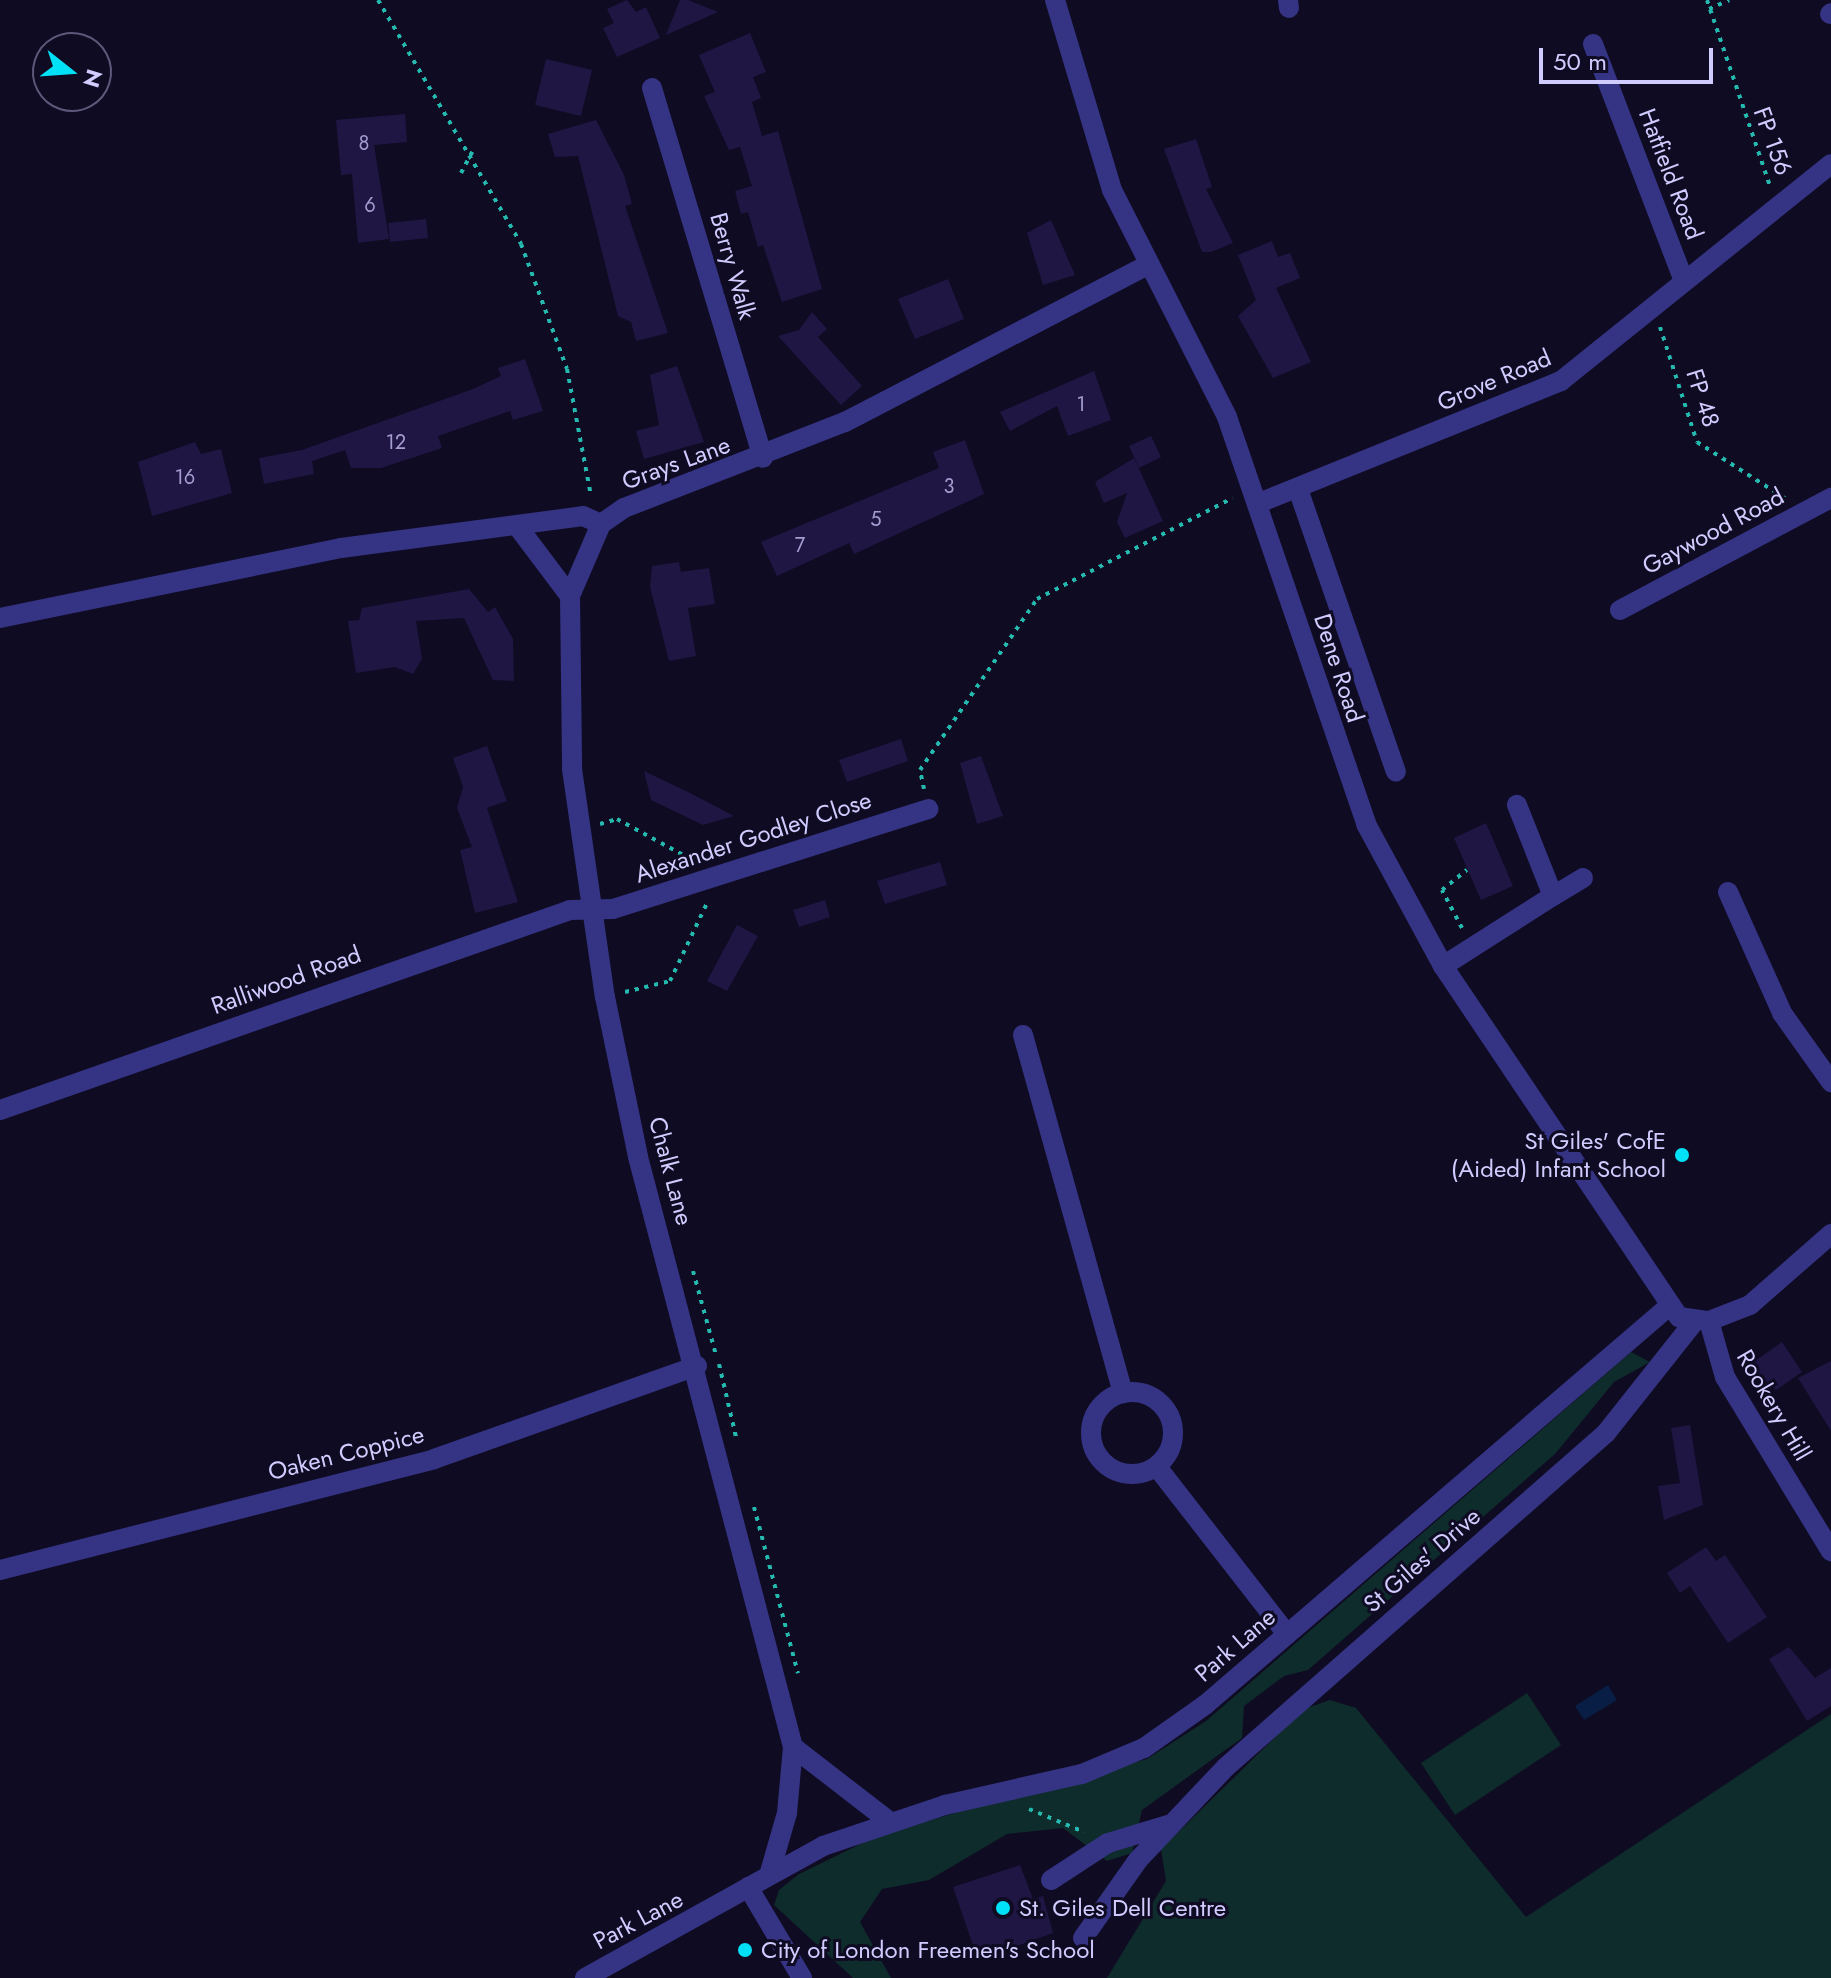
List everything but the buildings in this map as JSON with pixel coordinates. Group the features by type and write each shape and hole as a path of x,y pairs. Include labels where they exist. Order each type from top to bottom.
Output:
{"street":[{"name":"Dene Road","path":"1055,0 1088,121 1146,266 1203,362 1256,496 1366,824 1443,966 1668,1307"},
{"name":"Hatfield Road","path":"1593,44 1683,278"},
{"name":"Berry Walk","path":"652,88 763,458"},
{"name":"Grove Road","path":"1256,496 1298,489 1561,381 1776,203 1831,164"},
{"name":"Grays Lane","path":"601,524 624,508 763,458 1146,266"},
{"name":"Dene Road","path":"1298,489 1396,772"},
{"name":"Gaywood Road","path":"1620,610 1831,498"},
{"path":"0,618 251,564 583,516 601,524"},
{"name":"Chalk Lane","path":"601,524 570,596 592,908 605,997 638,1157 697,1366 793,1747 787,1813 770,1872"},
{"path":"518,527 570,596"},
{"path":"1517,805 1553,896"},
{"name":"Alexander Godley Close","path":"592,908 613,909 929,809"},
{"path":"1443,966 1583,878"},
{"path":"1728,892 1782,1013 1831,1082"},
{"name":"Ralliwood Road","path":"0,1110 592,908"},
{"path":"1023,1035 1123,1393"},
{"path":"1668,1307 1701,1321 1759,1299 1831,1234"},
{"name":"Park Lane","path":"585,1978 770,1872 890,1822 1121,1760 1173,1730 1668,1307"},
{"name":"Rookery Hill","path":"1701,1321 1725,1377 1831,1551"},
{"name":"St Giles' Drive","path":"1083,1938 1168,1825 1606,1433 1701,1321"},
{"name":"Oaken Coppice","path":"0,1570 434,1459 697,1366"},
{"path":"1123,1393 1095,1415 1094,1451 1122,1474 1157,1467"},
{"path":"1123,1393 1158,1401 1170,1416 1174,1434 1157,1467"},
{"path":"1157,1467 1287,1634"},
{"path":"793,1747 890,1822"},
{"name":"St Giles' Drive","path":"1051,1880 1108,1843 1168,1825"},
{"path":"748,1887 802,1978"}],"path":[{"path":"378,0 472,152 547,310 601,524"},
{"name":"FP 156","path":"1707,0 1776,203"},
{"path":"1709,9 1729,0"},
{"path":"461,173 472,152"},
{"name":"FP 48","path":"1649,308 1697,442 1806,512"},
{"path":"929,809 920,770 1037,599 1256,496"},
{"path":"588,827 596,812"},
{"path":"588,827 617,819 720,875 670,981 605,997"},
{"path":"588,827 600,839"},
{"path":"1467,870 1446,882 1443,899 1474,946"},
{"path":"624,978 629,1006"},
{"path":"688,1255 739,1451"},
{"path":"749,1492 799,1677"},
{"path":"1028,1808 1108,1843"}],"green space":[{"path":"1631,1352 1650,1362 1614,1382 1555,1454 1308,1670 1284,1676 1244,1706 1242,1738 1142,1810 1132,1853 1107,1861 1063,1828 1007,1834 929,1880 882,1889 860,1922 891,1978 853,1978 774,1905 779,1890 799,1874 881,1834 1147,1759 1206,1721"},
{"path":"1527,1693 1561,1745 1455,1815 1421,1763"},
{"path":"1330,1700 1356,1708 1526,1917 1831,1714 1831,1978 1107,1978 1166,1881 1161,1849 1304,1709"}],"water":[{"path":"1608,1685 1617,1700 1584,1720 1575,1706"}],"place":[{"name":"St Giles' CofE (Aided) Infant School","path":"1682,1155"},
{"name":"St. Giles Dell Centre","path":"1003,1908"},
{"name":"City of London Freemen's School","path":"745,1950"}]}
